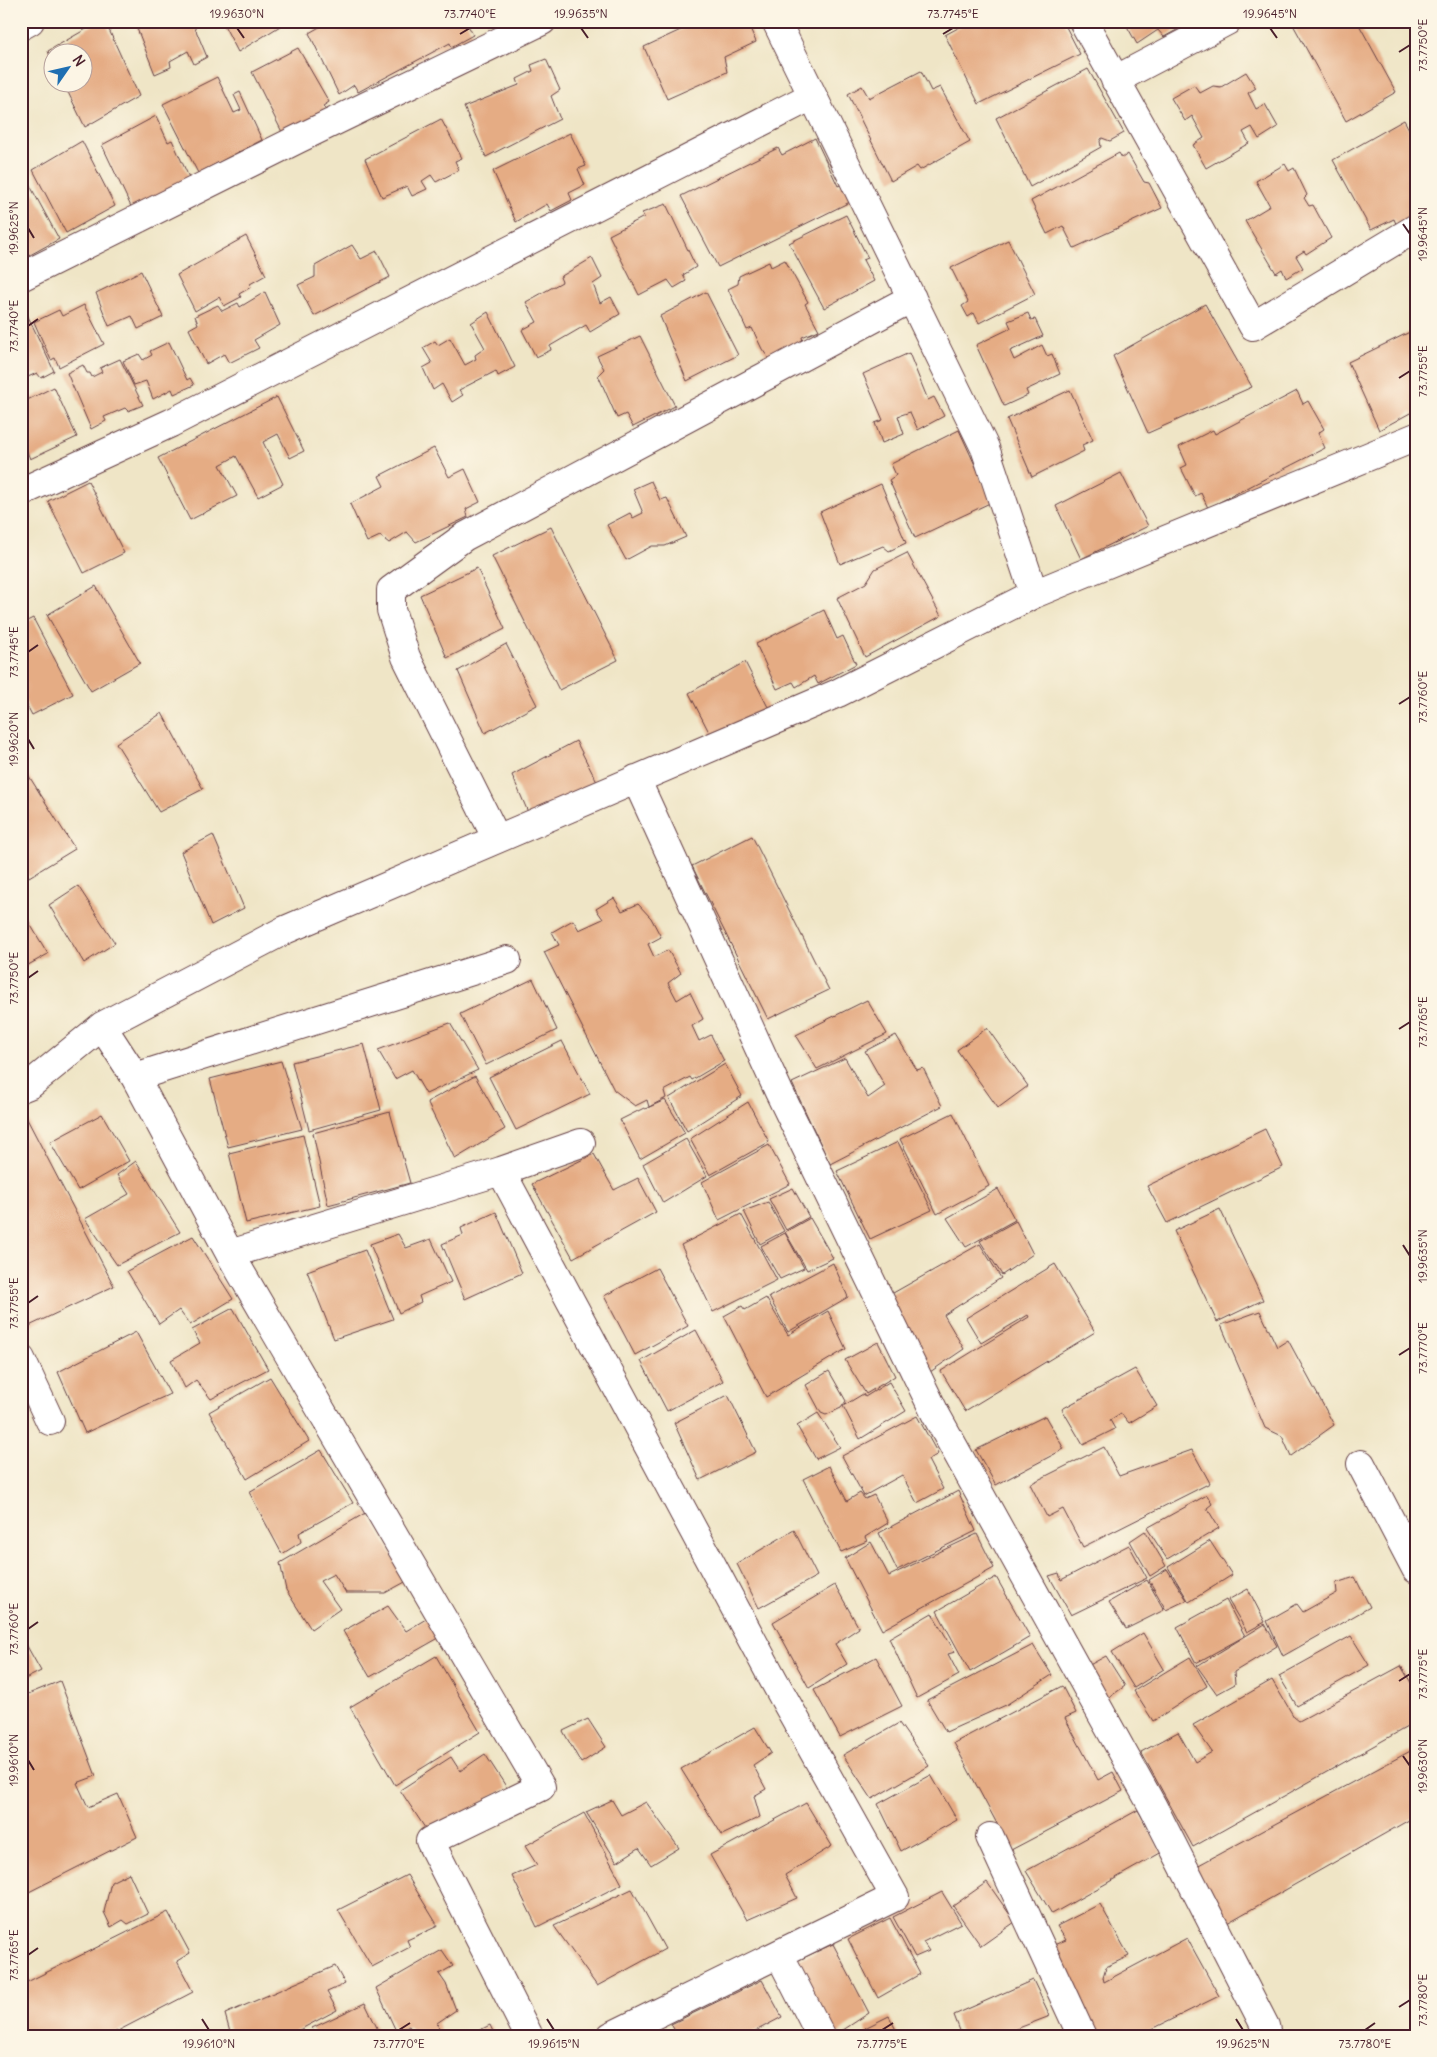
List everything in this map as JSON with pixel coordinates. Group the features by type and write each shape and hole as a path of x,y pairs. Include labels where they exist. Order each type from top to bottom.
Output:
{"street":[{"path":"21,26 30,21"},
{"path":"21,277 298,138 542,21"},
{"path":"776,21 985,448 1034,594"},
{"path":"1083,21 1253,326 1416,228"},
{"path":"1115,80 1227,21"},
{"path":"21,492 172,423 812,96"},
{"path":"497,838 406,657 391,610 391,590 464,538 912,298"},
{"path":"21,1088 31,1084 102,1026 285,930 838,692 1034,594 1416,437"},
{"path":"636,779 779,1092 935,1413 1154,1808 1265,2026 1267,2036"},
{"path":"135,1077 507,960"},
{"path":"102,1026 135,1077 230,1254 541,1786 430,1841 529,2036"},
{"path":"230,1254 501,1171 582,1143"},
{"path":"501,1171 772,1679 895,1897 611,2036"},
{"path":"21,1359 50,1421"},
{"path":"1361,1464 1416,1569"},
{"path":"990,1837 1082,2036"},
{"path":"779,1954 821,2036"}],"building":[{"path":"100,21 105,21 139,96 85,127 68,92 92,92 92,42 64,42"},
{"path":"134,21 192,21 207,57 194,64 188,51 170,61 171,67 155,74"},
{"path":"229,21 284,21 285,23 238,52 224,25"},
{"path":"330,21 466,21 473,35 451,47 450,43 358,92 354,85 339,95 309,33"},
{"path":"700,21 707,21 708,25 716,21 747,21 756,42 724,57 727,72 667,99 644,47"},
{"path":"971,21 1063,21 1080,54 979,104 945,35"},
{"path":"1124,21 1193,21 1164,37 1158,30 1137,44"},
{"path":"1291,21 1357,21 1396,92 1346,121"},
{"path":"298,48 329,102 323,106 329,115 285,138 252,72"},
{"path":"546,59 560,90 551,96 560,119 486,157 464,107 519,85 517,79 533,71 531,65"},
{"path":"1088,69 1124,133 1110,141 1102,138 1100,141 1101,147 1030,187 996,118"},
{"path":"921,71 931,91 940,87 970,142 920,170 917,166 891,181 848,94 862,86 869,98"},
{"path":"1246,72 1256,88 1248,93 1256,109 1265,104 1278,127 1259,139 1252,127 1243,132 1249,143 1206,168 1193,145 1204,138 1192,116 1185,121 1171,98 1194,85 1200,93 1213,86 1221,87"},
{"path":"217,77 234,113 241,110 234,95 240,92 262,140 198,173 163,104"},
{"path":"156,116 168,142 172,140 192,184 134,213 102,145"},
{"path":"441,119 462,158 455,161 459,170 436,182 431,175 422,181 427,189 412,196 407,186 382,197 365,159"},
{"path":"1404,120 1416,142 1416,222 1399,231 1394,219 1371,230 1333,160"},
{"path":"570,133 586,166 578,169 585,185 569,193 572,200 551,211 547,204 516,222 493,171"},
{"path":"815,138 838,186 844,183 854,200 718,267 681,196 778,148 782,155"},
{"path":"82,141 115,206 66,233 33,170"},
{"path":"1119,153 1122,158 1128,154 1144,182 1149,183 1162,208 1074,248 1063,226 1047,234 1031,201"},
{"path":"1285,164 1289,171 1294,168 1307,195 1304,198 1309,206 1313,205 1331,238 1306,254 1304,251 1296,256 1303,268 1286,278 1282,269 1276,273 1245,221 1270,206 1256,181"},
{"path":"21,180 23,182 27,180 59,239 21,260"},
{"path":"666,204 696,267 683,275 686,281 674,288 668,280 639,295 609,235 644,217 642,213"},
{"path":"846,215 868,258 863,260 874,281 824,308 789,243"},
{"path":"246,236 266,275 250,284 251,287 239,294 241,297 224,306 219,297 195,311 177,275"},
{"path":"1008,240 1035,294 979,323 974,313 968,317 962,306 968,302 951,268"},
{"path":"352,245 361,259 377,251 390,277 314,316 298,285 315,277 315,266"},
{"path":"592,258 602,278 593,284 600,303 611,297 620,314 590,332 586,325 550,346 551,350 536,357 522,330 537,322 526,302 562,282 560,277"},
{"path":"785,260 808,302 805,304 819,330 802,337 804,347 772,363 762,349 752,328 747,330 728,289 738,284 739,276 769,262 771,267"},
{"path":"141,271 163,317 138,329 132,316 109,326 96,293"},
{"path":"265,292 280,325 254,340 259,348 229,363 224,354 206,364 189,329 198,324 195,316 218,305 222,311 238,303 240,307"},
{"path":"706,292 738,355 687,381 660,316"},
{"path":"1205,304 1252,387 1148,433 1113,356"},
{"path":"84,305 104,344 59,367 55,358 51,360 34,322 59,310 62,316"},
{"path":"24,308 54,371 41,378 37,373 21,380 21,310"},
{"path":"488,312 515,367 498,376 496,371 459,390 463,395 452,402 442,384 433,390 423,368 432,363 423,348 435,341 438,345 450,338 465,365 476,359 475,355 485,348 471,323"},
{"path":"1028,313 1031,320 1035,319 1043,336 1010,351 1014,360 1042,345 1047,356 1052,354 1060,374 1026,390 1028,395 1004,406 976,345 1011,328 1008,321"},
{"path":"1416,329 1416,416 1414,417 1412,412 1379,430 1348,362"},
{"path":"640,336 675,406 633,427 626,414 617,418 598,375 604,369 597,356"},
{"path":"169,342 187,380 190,378 194,385 174,394 172,389 153,399 146,381 134,385 123,361 139,354 143,360 152,355 150,351"},
{"path":"909,353 928,400 934,397 944,416 918,430 910,412 898,416 904,434 882,443 875,423 883,420 863,374"},
{"path":"120,359 143,405 128,411 125,408 104,417 106,421 91,429 67,373 83,365 87,373 90,373 92,377 102,372 100,368"},
{"path":"54,387 77,437 30,459 21,437 21,403"},
{"path":"1070,390 1093,440 1082,445 1084,451 1032,477 1007,419"},
{"path":"1297,391 1303,404 1308,401 1324,429 1318,433 1325,448 1208,508 1201,493 1195,496 1181,468 1187,465 1179,447 1213,430 1215,434"},
{"path":"277,397 304,451 290,458 278,434 263,442 283,484 258,497 236,456 220,465 237,496 190,520 158,458"},
{"path":"959,430 992,502 915,538 889,480 896,475 891,464"},
{"path":"434,448 449,477 465,469 480,502 466,509 468,517 416,542 407,532 389,543 380,536 367,542 350,504 384,486 379,476"},
{"path":"1121,473 1148,526 1081,559 1056,506"},
{"path":"88,481 124,553 84,573 48,501"},
{"path":"651,481 660,500 667,498 686,537 665,546 652,546 626,560 607,525 630,513 633,518 643,513 633,489"},
{"path":"881,484 906,543 889,551 883,546 840,564 820,512"},
{"path":"551,527 618,660 559,690 492,556"},
{"path":"907,553 941,616 865,657 837,598 866,583 875,569"},
{"path":"477,568 505,629 447,658 420,595"},
{"path":"96,586 140,663 91,691 47,615"},
{"path":"824,610 837,639 843,636 856,664 818,684 814,676 796,687 793,682 777,689 756,644"},
{"path":"33,618 73,694 32,715 21,694 21,624"},
{"path":"506,644 537,705 485,733 458,671"},
{"path":"745,662 771,713 711,736 689,693"},
{"path":"162,713 203,789 159,812 116,743"},
{"path":"576,741 600,788 531,819 512,775"},
{"path":"27,773 75,849 29,877 21,864 21,776"},
{"path":"213,835 244,908 211,925 181,852"},
{"path":"752,836 829,990 768,1019 692,866"},
{"path":"78,886 115,943 84,963 49,905"},
{"path":"614,898 622,911 638,904 651,918 661,937 648,944 654,957 668,950 681,973 668,983 677,1000 690,992 703,1019 692,1026 699,1041 711,1035 724,1061 692,1080 690,1077 664,1091 666,1098 649,1107 647,1100 635,1106 614,1090 544,952 559,945 552,932 573,920 579,930 603,919 596,909"},
{"path":"21,909 48,954 21,969"},
{"path":"533,979 557,1030 486,1065 460,1014"},
{"path":"867,1000 887,1034 817,1069 796,1035"},
{"path":"450,1023 478,1070 426,1094 412,1070 395,1079 378,1050"},
{"path":"987,1028 1028,1086 998,1108 957,1050"},
{"path":"896,1035 917,1070 923,1068 942,1106 830,1164 792,1083 845,1058 868,1098 885,1086 865,1051"},
{"path":"562,1041 590,1094 516,1130 489,1077"},
{"path":"364,1044 381,1110 309,1130 292,1062"},
{"path":"281,1061 302,1129 228,1147 210,1079"},
{"path":"725,1064 742,1096 687,1131 669,1098"},
{"path":"475,1076 505,1129 455,1159 427,1102"},
{"path":"665,1100 685,1133 640,1159 620,1120"},
{"path":"748,1102 769,1142 710,1175 690,1139"},
{"path":"390,1112 410,1183 328,1205 313,1133"},
{"path":"953,1113 989,1186 937,1214 900,1139"},
{"path":"102,1114 129,1161 78,1190 50,1142"},
{"path":"25,1115 114,1286 27,1327 21,1315 21,1117"},
{"path":"1265,1129 1283,1167 1167,1223 1147,1186"},
{"path":"303,1135 320,1206 246,1223 229,1153"},
{"path":"686,1139 707,1176 663,1203 643,1164"},
{"path":"898,1142 932,1210 870,1239 837,1171"},
{"path":"769,1145 790,1184 719,1220 702,1182"},
{"path":"594,1154 614,1190 638,1178 656,1212 573,1258 532,1184"},
{"path":"136,1161 180,1232 117,1265 85,1219 129,1194 117,1175"},
{"path":"793,1188 809,1217 786,1230 769,1199"},
{"path":"998,1189 1015,1220 966,1247 947,1218"},
{"path":"768,1202 784,1231 760,1244 744,1211"},
{"path":"1220,1209 1263,1300 1217,1322 1174,1231"},
{"path":"496,1212 522,1273 465,1299 442,1244 463,1235 461,1228"},
{"path":"741,1214 777,1280 713,1312 681,1245"},
{"path":"810,1218 833,1258 807,1270 785,1232"},
{"path":"1016,1221 1033,1254 1002,1275 980,1241"},
{"path":"785,1233 804,1268 780,1279 761,1246"},
{"path":"398,1234 406,1248 431,1239 451,1282 419,1296 421,1302 399,1313 370,1244"},
{"path":"193,1236 233,1299 190,1325 179,1310 159,1324 127,1271"},
{"path":"980,1244 1001,1278 944,1315 964,1349 930,1372 886,1297"},
{"path":"365,1250 393,1319 334,1339 307,1271"},
{"path":"833,1263 848,1297 788,1332 769,1297"},
{"path":"1055,1264 1095,1332 965,1411 941,1371 1029,1317 1028,1315 981,1343 966,1318"},
{"path":"657,1268 688,1326 635,1355 604,1296"},
{"path":"766,1298 788,1335 828,1311 846,1349 766,1397 724,1316 742,1306 745,1310"},
{"path":"233,1308 268,1369 211,1399 196,1380 185,1388 171,1360 200,1343 192,1330"},
{"path":"1260,1311 1277,1347 1288,1340 1334,1425 1291,1456 1282,1436 1265,1428 1221,1325"},
{"path":"696,1330 723,1381 667,1411 641,1361"},
{"path":"136,1332 170,1394 85,1433 58,1372"},
{"path":"878,1342 895,1376 866,1394 845,1360"},
{"path":"1135,1369 1157,1406 1129,1423 1121,1413 1110,1420 1115,1429 1083,1445 1062,1409"},
{"path":"829,1371 846,1401 841,1408 826,1415 821,1413 806,1385"},
{"path":"270,1377 309,1441 247,1479 209,1412"},
{"path":"889,1382 906,1411 860,1439 843,1406 863,1394 865,1397"},
{"path":"728,1395 756,1452 700,1480 674,1423"},
{"path":"818,1413 840,1447 816,1459 797,1426"},
{"path":"917,1416 938,1454 928,1460 943,1489 917,1503 902,1475 864,1496 842,1456"},
{"path":"1045,1416 1064,1449 996,1485 976,1450"},
{"path":"1104,1447 1119,1476 1192,1450 1210,1483 1083,1547 1063,1509 1047,1517 1030,1484"},
{"path":"321,1450 353,1503 299,1533 301,1542 282,1554 249,1492"},
{"path":"829,1466 847,1501 860,1493 865,1499 874,1495 888,1523 865,1537 867,1541 841,1552 803,1479"},
{"path":"958,1491 976,1531 897,1570 879,1533"},
{"path":"1207,1495 1212,1504 1207,1508 1219,1528 1167,1559 1147,1528"},
{"path":"367,1512 407,1581 385,1593 346,1593 334,1574 320,1581 340,1609 311,1629 286,1590 280,1563"},
{"path":"794,1530 817,1576 759,1608 737,1564"},
{"path":"1145,1531 1166,1566 1150,1576 1130,1541"},
{"path":"977,1534 994,1568 882,1630 845,1558 871,1542 889,1576"},
{"path":"1210,1541 1232,1575 1189,1602 1168,1567"},
{"path":"1129,1545 1147,1578 1071,1615 1049,1576 1059,1573 1061,1580"},
{"path":"1167,1569 1187,1600 1166,1610 1149,1580"},
{"path":"996,1577 1030,1637 970,1672 937,1611"},
{"path":"1355,1577 1370,1607 1283,1656 1267,1621 1297,1604 1303,1612 1337,1593 1336,1583"},
{"path":"1147,1580 1164,1610 1126,1629 1109,1602"},
{"path":"835,1585 859,1628 835,1644 847,1664 809,1688 773,1622"},
{"path":"1248,1589 1265,1622 1247,1632 1228,1600"},
{"path":"1226,1600 1245,1636 1196,1663 1177,1627"},
{"path":"388,1606 406,1631 431,1616 444,1635 370,1677 343,1631"},
{"path":"932,1613 955,1652 948,1654 959,1675 917,1698 889,1638"},
{"path":"1265,1624 1277,1646 1234,1672 1235,1684 1217,1694 1197,1666"},
{"path":"1143,1633 1164,1669 1134,1688 1112,1652"},
{"path":"1351,1636 1369,1665 1297,1706 1279,1676"},
{"path":"23,1639 41,1671 21,1681 21,1640"},
{"path":"1033,1645 1052,1675 1006,1705 946,1732 927,1700"},
{"path":"436,1656 480,1732 395,1785 350,1707"},
{"path":"1106,1656 1125,1686 1104,1701 1084,1668"},
{"path":"876,1657 902,1706 840,1737 814,1690"},
{"path":"1190,1657 1207,1686 1153,1721 1134,1691"},
{"path":"1401,1666 1416,1691 1416,1722 1193,1847 1141,1752 1178,1732 1195,1762 1212,1752 1193,1725 1272,1680 1294,1717 1299,1721"},
{"path":"60,1681 96,1776 77,1783 88,1807 118,1794 137,1837 21,1896 21,1697"},
{"path":"1062,1686 1076,1713 1065,1718 1098,1780 1113,1772 1123,1791 1011,1850 954,1743"},
{"path":"588,1719 606,1747 581,1763 563,1731"},
{"path":"899,1723 929,1766 872,1799 843,1755"},
{"path":"755,1727 771,1753 753,1765 766,1789 754,1796 760,1817 722,1835 681,1769"},
{"path":"1416,1748 1416,1816 1227,1923 1195,1867"},
{"path":"485,1754 507,1788 429,1834 400,1790 451,1757 460,1771"},
{"path":"931,1775 957,1820 901,1851 878,1804"},
{"path":"612,1800 621,1815 646,1802 679,1848 651,1865 639,1848 617,1862 586,1812"},
{"path":"806,1803 832,1846 785,1875 797,1898 747,1920 710,1855"},
{"path":"1138,1810 1162,1852 1052,1914 1026,1871"},
{"path":"584,1813 622,1884 537,1927 512,1876 537,1865 525,1846"},
{"path":"129,1873 148,1914 128,1924 123,1920 111,1927 104,1912 111,1882"},
{"path":"407,1875 438,1926 407,1940 410,1947 372,1967 338,1910"},
{"path":"987,1882 1015,1922 981,1946 953,1906"},
{"path":"632,1889 665,1949 597,1986 554,1926"},
{"path":"942,1892 961,1923 923,1942 929,1951 915,1957 893,1917"},
{"path":"1100,1904 1129,1956 1106,1967 1103,1977 1104,1982 1187,1938 1219,1996 1138,2036 1096,2036 1049,1947 1066,1940 1057,1926"},
{"path":"168,1912 190,1953 177,1961 193,1992 108,2036 21,2036 21,1985"},
{"path":"890,1918 920,1974 878,1998 848,1939"},
{"path":"833,1944 869,2013 834,2036 794,1962"},
{"path":"442,1950 453,1966 439,1974 446,1984 456,2010 437,2023 440,2031 431,2036 415,2036 409,2026 397,2033 376,1988"},
{"path":"335,1966 345,1984 327,1992 337,2010 288,2036 231,2036 225,2014"},
{"path":"762,1980 782,2017 746,2036 678,2036 671,2024"},
{"path":"1033,1980 1050,2016 998,2036 962,2036 954,2015"},
{"path":"365,2003 381,2036 315,2036 312,2028"},
{"path":"889,2016 899,2036 866,2036 865,2028"},
{"path":"490,2025 495,2036 468,2036"}]}
